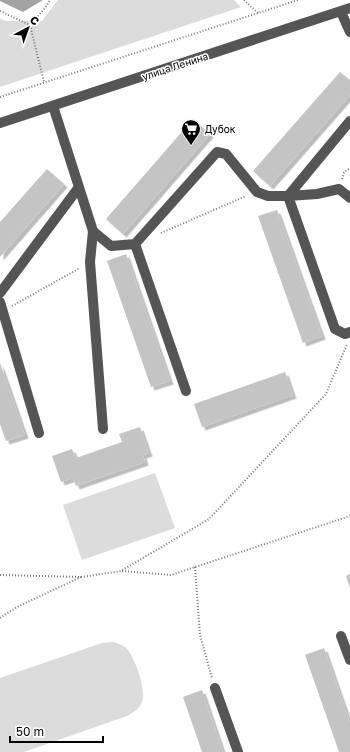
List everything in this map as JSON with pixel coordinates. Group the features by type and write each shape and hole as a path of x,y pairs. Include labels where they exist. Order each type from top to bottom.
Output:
{"street":[{"path":"345,10 350,32"},
{"name":"улица Ленина","path":"0,123 345,10"},
{"path":"53,106 93,231 90,262 103,429"},
{"path":"288,196 350,121"},
{"path":"93,231 111,246 135,244 216,152 226,154 257,192 268,196 318,194 339,189 350,198"},
{"path":"0,293 79,187"},
{"path":"288,196 335,329 345,334 350,332"},
{"path":"135,244 186,391"},
{"path":"1,306 39,433"},
{"path":"341,636 350,660"},
{"path":"215,688 238,752"}],"path":[{"path":"30,25 50,0"},
{"path":"244,0 258,14"},
{"path":"0,97 298,0"},
{"path":"0,11 30,25"},
{"path":"30,25 44,82"},
{"path":"157,235 257,192"},
{"path":"1,306 90,262"},
{"path":"121,571 209,519 326,394 350,338"},
{"path":"0,575 82,577 121,571 170,575 350,516"},
{"path":"194,567 200,635 215,688"},
{"path":"0,618 16,608 82,577"}],"shaded area":[{"path":"0,0 43,0 23,12"},
{"path":"58,0 234,0 241,7 0,87 0,19 6,21 42,21"},
{"path":"155,473 175,528 82,560 63,505"},
{"path":"114,642 126,648 132,657 138,672 143,698 137,709 127,716 24,752 0,752 0,678 102,643"}],"building":[{"path":"340,72 350,80 350,95 270,186 253,171"},
{"path":"193,119 210,134 123,234 106,219"},
{"path":"47,169 64,184 0,257 0,222"},
{"path":"277,210 322,336 303,343 258,216"},
{"path":"126,254 170,381 151,387 107,261"},
{"path":"0,363 25,435 6,441 0,424"},
{"path":"285,372 293,395 202,427 194,404"},
{"path":"140,427 149,453 143,455 145,462 76,486 73,478 61,482 52,456 72,449 76,458 122,442 119,434"},
{"path":"350,574 350,588 346,576"},
{"path":"324,648 350,723 350,752 339,752 305,655"},
{"path":"202,690 223,752 202,752 183,697"}],"place":[{"name":"Дубок","path":"191,146"}]}
